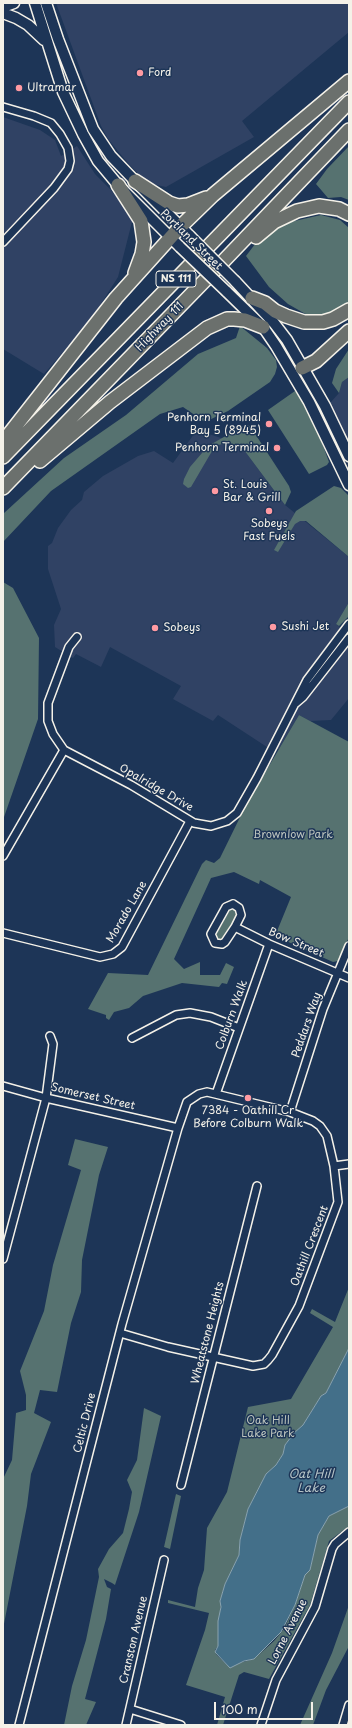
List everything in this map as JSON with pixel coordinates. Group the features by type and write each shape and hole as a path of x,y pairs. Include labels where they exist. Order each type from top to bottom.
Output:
{"highway":[{"path":"3,442 116,298 180,227 213,195 349,81"},
{"name":"Highway 111","path":"3,457 349,102"},
{"name":"Highway 111","path":"3,488 349,130"},
{"path":"134,181 169,203 178,206 188,205 213,195"},
{"path":"118,185 139,215 141,221 144,242 142,254 132,281"},
{"path":"213,272 274,222 297,211 319,206 339,209 349,214"},
{"path":"252,298 265,303 275,311 304,322 323,322 334,319 349,310"},
{"path":"3,492 110,402 207,328 227,319 245,320 263,327"},
{"path":"297,371 316,361 349,331"}],"main road":[{"path":"3,7 14,3"},
{"name":"Portland Street","path":"35,3 46,43 63,92 98,161 118,185 263,327 276,346 325,406 349,456"},
{"name":"Portland Street","path":"46,3 58,40 93,129 111,156 134,181 236,281 274,322 297,371 309,402 349,485"},
{"path":"3,13 28,25 46,43"}],"street":[{"path":"3,107 34,116 51,123 60,134 68,148 70,161 68,170 54,188 3,242"},
{"name":"Opalridge Drive","path":"77,638 69,647 48,703 48,722 52,734 64,750 131,785 190,821 202,826 215,826 227,821 237,813 296,703 298,695 314,669 349,624"},
{"name":"Opalridge Drive","path":"296,703 303,697 349,638"},
{"path":"3,856 64,750"},
{"name":"Morado Lane","path":"3,933 100,957 113,954 122,947 190,821"},
{"path":"230,905 236,906 241,911 241,915 235,927 225,942 222,944 215,943 211,934 226,907 230,905"},
{"name":"Bow Street","path":"235,927 269,944 349,978"},
{"name":"Colburn Walk","path":"216,1094 269,944"},
{"name":"Peddars Way","path":"290,1112 323,1009 349,946"},
{"path":"132,1038 176,1015 182,1014 200,1014 239,1028"},
{"path":"3,1260 46,1098 52,1044 50,1036"},
{"name":"Somerset Street","path":"3,1086 46,1098 178,1128"},
{"name":"Oathill Crescent","path":"120,1333 212,1358 253,1366 264,1364 272,1355 299,1306 337,1206 339,1196 327,1136 324,1131 313,1121 290,1112 206,1092 199,1094 187,1102 178,1128"},
{"name":"Celtic Drive","path":"19,1725 120,1333 178,1128"},
{"path":"334,1166 349,1164"},
{"name":"Wheatstone Heights","path":"181,1485 212,1358 257,1186"},
{"name":"Lorne Avenue","path":"261,1725 276,1680 315,1607 332,1549 335,1544 349,1532"},
{"name":"Cranston Avenue","path":"126,1725 164,1560"},
{"path":"342,1725 349,1705"},
{"path":"130,1709 181,1725"}],"shaded area":[{"path":"56,3 349,3 349,32 242,121 254,137 166,187 147,183 108,139 101,126"},
{"path":"3,117 40,130 55,140 61,156 77,146 95,174 110,189 133,218 118,277 90,321 44,374 3,349"},
{"path":"349,377 349,468 322,412 339,393 342,382"},
{"path":"197,430 221,438 244,450 285,505 349,557 349,602 336,624 349,634 349,698 331,720 310,721 299,715 279,749 270,749 218,715 213,721 173,699 181,686 110,647 101,667 76,654 73,658 55,647 54,625 61,609 48,569 48,546 52,543 58,528 71,510 82,500 84,492 103,476 138,456 154,451 173,463"}],"green space":[{"path":"349,146 349,200 341,197 328,198 316,184 327,169"},
{"path":"321,215 340,220 349,228 349,303 330,313 317,317 309,316 288,304 269,287 246,256 268,227"},
{"path":"240,326 267,348 276,360 277,367 270,382 228,411 205,422 183,407 160,414 51,491 3,542 3,514 64,458 126,415 198,354 236,338"},
{"path":"349,349 349,377 342,382 339,393 332,383 336,369"},
{"path":"295,391 303,401 314,421 329,462 327,465 309,474 268,410"},
{"path":"245,425 250,426 289,486 291,492 285,505 244,450 228,442 226,446 222,444 215,446 191,487 188,488 183,484 190,467 208,446"},
{"path":"334,486 341,488 349,496 349,557 306,521 300,521 295,524 278,552 274,550 296,511"},
{"path":"3,582 13,588 39,638 38,719 3,820"},
{"path":"349,602 349,616 339,626 336,624"},
{"name":"Brownlow Park","path":"299,715 349,742 349,937 338,961 333,962 275,936 291,897 260,880 259,884 234,872 211,878 174,959 184,969 200,962 200,975 220,975 226,963 234,967 227,984 222,983 219,987 182,983 143,996 129,1008 114,1012 109,1020 106,1018 106,1015 88,1009 108,973 148,975 202,864 206,860 214,863 220,858 246,805"},
{"path":"230,910 235,910 237,914 224,939 219,940 216,935"},
{"path":"75,1139 108,1147 99,1175 82,1260 81,1292 71,1323 57,1392 40,1390 34,1413 51,1422 31,1474 27,1506 3,1629 3,1479 12,1460 16,1413 26,1410 26,1395 20,1371 44,1311 53,1265 81,1170 68,1165"},
{"name":"Oak Hill Lake Park","path":"349,1287 349,1348 326,1393 321,1396 303,1425 294,1433 285,1445 283,1454 276,1465 266,1474 248,1509 240,1540 239,1555 225,1584 220,1601 218,1646 215,1650 216,1654 228,1666 254,1659 274,1641 284,1629 295,1605 305,1575 310,1570 318,1535 329,1516 349,1506 349,1526 329,1541 310,1605 269,1679 244,1672 239,1675 223,1725 217,1725 225,1697 186,1685 205,1630 209,1613 168,1603 168,1600 195,1607 198,1588 204,1570 207,1528 227,1492 248,1407 291,1399 333,1327 310,1313 312,1309 335,1322"},
{"path":"144,1408 161,1416 139,1512 115,1585 104,1579 107,1587 111,1589 106,1619 85,1699 96,1702 86,1725 64,1725 72,1686 86,1640 99,1577 98,1569 109,1549 123,1533 132,1492 127,1480 137,1460"},
{"path":"176,1494 181,1496 170,1549 164,1547"},
{"path":"349,1605 349,1646 326,1690 313,1725 300,1725 332,1653"}],"water":[{"name":"Oat Hill Lake","path":"349,1348 349,1506 329,1516 318,1535 310,1570 305,1575 295,1605 281,1632 254,1659 244,1661 230,1668 215,1652 218,1646 218,1621 221,1607 220,1601 225,1584 239,1555 240,1540 248,1509 266,1474 276,1465 283,1454 285,1445 294,1433 303,1425 321,1396 326,1393"}],"place":[{"name":"Ford","path":"140,73"},
{"name":"Ultramar","path":"19,88"},
{"name":"Penhorn Terminal Bay 5 (8945)","path":"269,424"},
{"name":"Penhorn Terminal","path":"277,448"},
{"name":"St. Louis Bar & Grill","path":"215,491"},
{"name":"Sobeys Fast Fuels","path":"269,511"},
{"name":"Sushi Jet","path":"273,627"},
{"name":"Sobeys","path":"155,628"},
{"name":"7384 - Oathill Cr Before Colburn Walk","path":"248,1098"}]}
